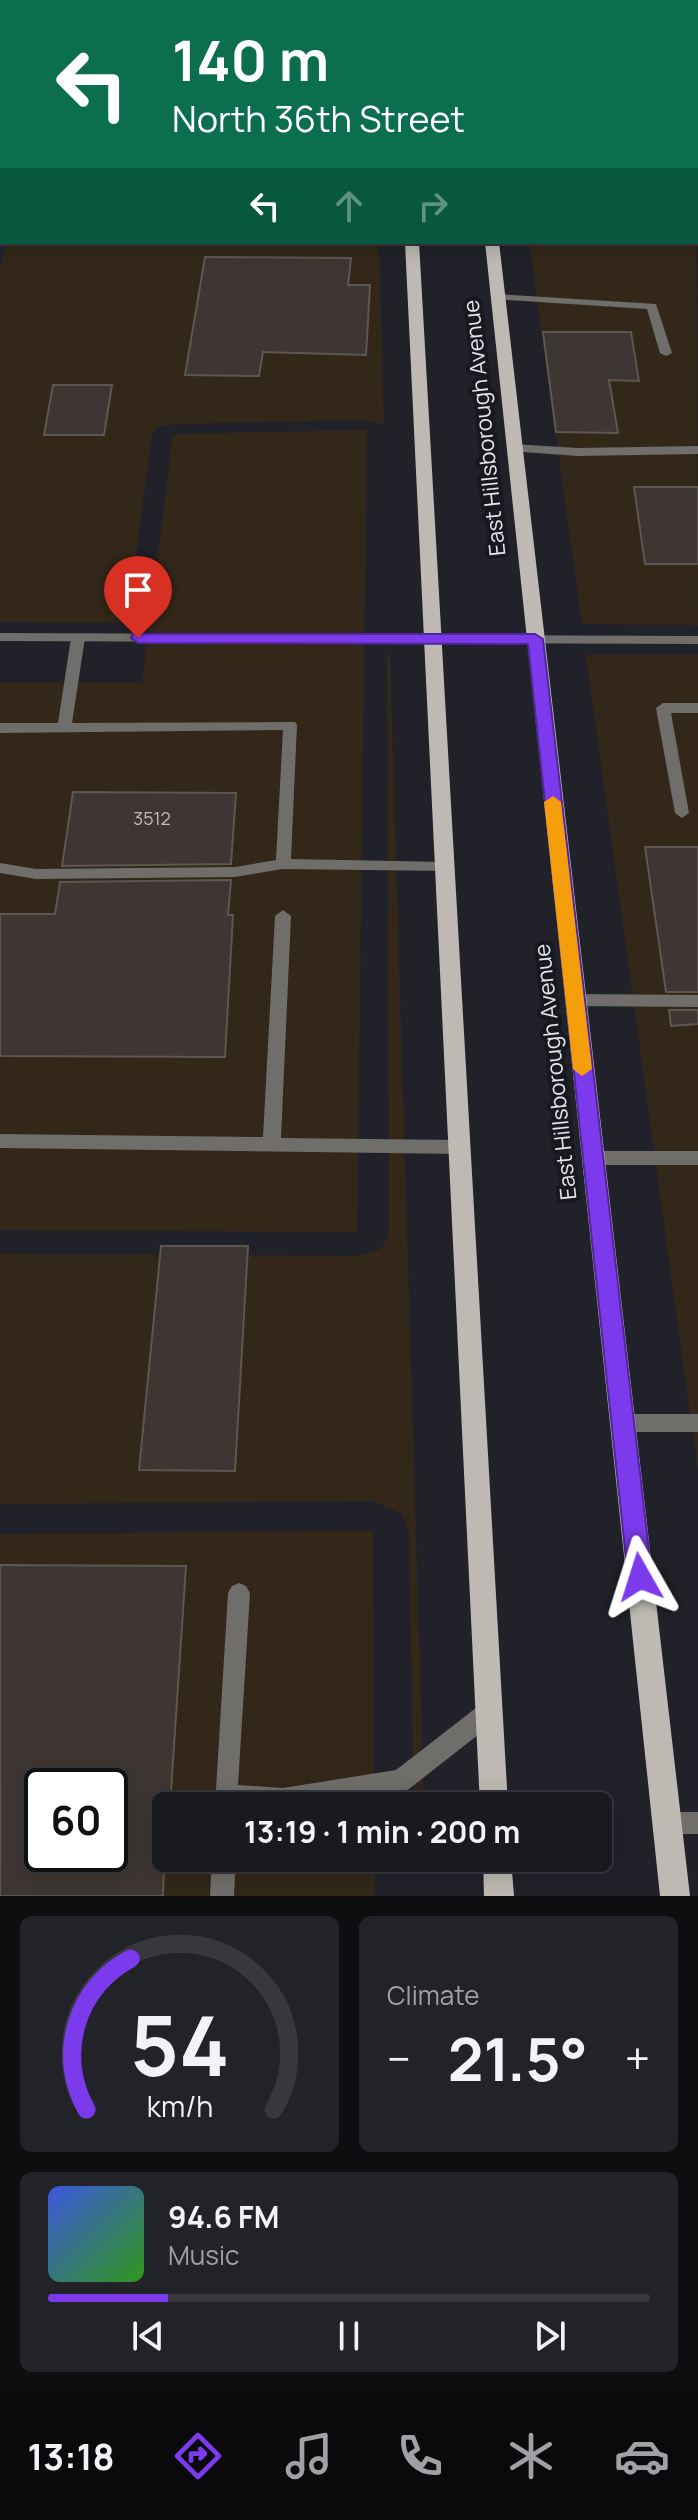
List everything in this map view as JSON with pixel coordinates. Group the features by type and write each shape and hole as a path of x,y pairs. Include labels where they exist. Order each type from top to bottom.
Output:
{"main road":[{"path":"412,244 493,1792"},
{"name":"East Hillsborough Avenue","path":"494,244 513,448 675,1896"},
{"path":"498,1872 499,1896"}],"street":[{"path":"497,297 652,306 666,353"},
{"path":"513,448 578,452 698,450"},
{"path":"0,637 698,640"},
{"path":"64,728 78,638"},
{"path":"682,813 663,708 698,708"},
{"path":"0,728 290,725 283,864"},
{"path":"0,868 36,874 235,872 283,864 445,867"},
{"path":"272,1142 283,916"},
{"path":"574,1000 698,1001"},
{"path":"0,1141 272,1142 460,1147"},
{"path":"593,1158 698,1158"},
{"path":"622,1423 698,1423"},
{"path":"227,1792 239,1593"},
{"path":"329,1792 401,1781 489,1712"},
{"path":"667,1823 698,1823"},
{"path":"222,1896 223,1872"}],"shaded area":[{"path":"6,244 379,244 384,425 365,420 173,424 156,428 152,434 127,623 0,622 0,270"},
{"path":"529,244 697,244 698,625 582,624"},
{"path":"367,430 357,1232 0,1230 0,683 142,683 173,434"},
{"path":"387,654 390,654 424,1792 414,1792 409,1531 401,1513 372,1501 0,1504 0,1254 357,1256 383,1246 389,1232"},
{"path":"586,655 698,655 698,1472"},
{"path":"373,1531 374,1792 152,1792 152,1872 375,1872 375,1896 0,1896 0,1534"}],"building":[{"path":"205,257 351,258 348,285 370,285 366,355 263,352 259,376 185,375"},
{"path":"543,332 631,332 639,381 609,380 618,433 556,432"},
{"path":"53,385 112,385 104,435 44,435"},
{"path":"634,487 698,487 698,564 645,564"},
{"path":"73,792 236,793 231,864 62,866"},
{"path":"645,847 698,847 698,992 666,992"},
{"path":"231,880 228,915 233,915 225,1057 0,1056 0,914 55,914 60,882"},
{"path":"669,1010 698,1010 698,1024 671,1026"},
{"path":"161,1246 248,1246 235,1471 139,1470"},
{"path":"0,1565 186,1566 171,1792 152,1792 152,1872 164,1872 163,1896 0,1896"}],"slow traffic":[{"path":"553,802 582,1069"}],"route":[{"path":"138,638 535,639 640,1577"}]}
